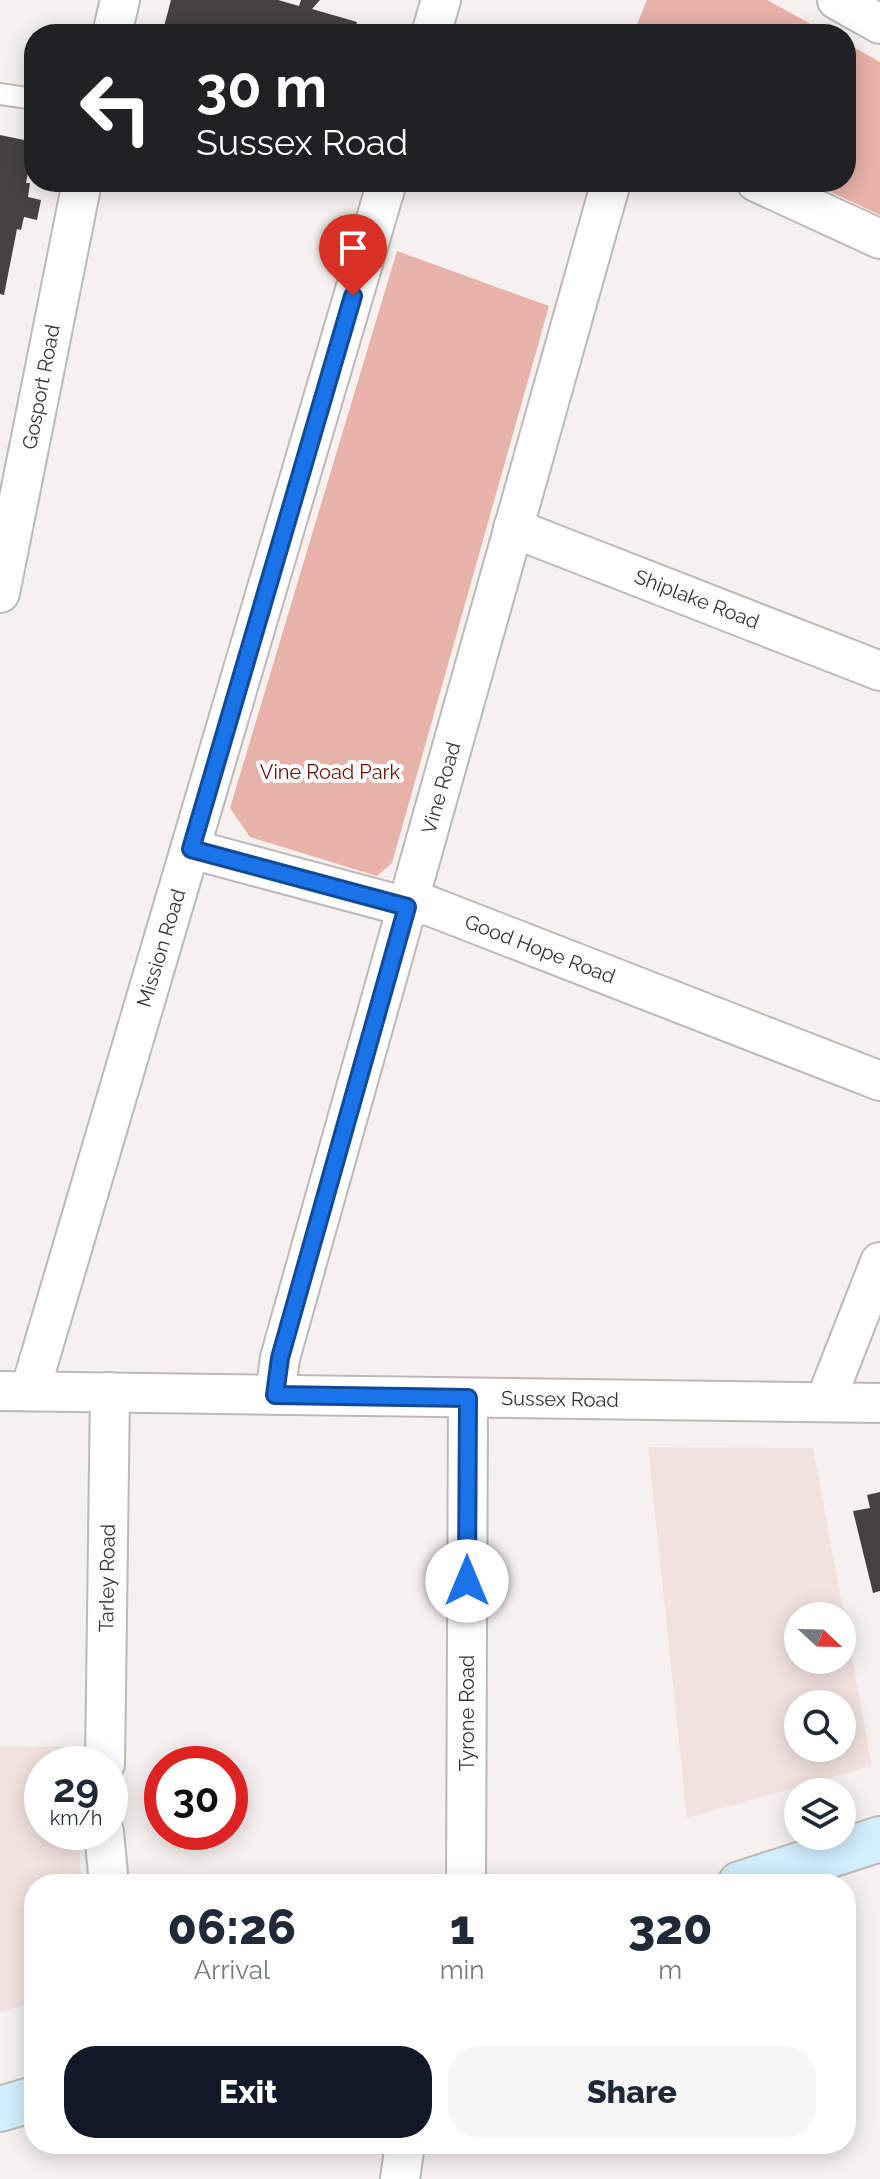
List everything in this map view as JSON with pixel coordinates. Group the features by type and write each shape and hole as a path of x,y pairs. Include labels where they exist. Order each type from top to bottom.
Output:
{"street":[{"path":"114,24 120,0"},
{"path":"434,24 441,0"},
{"path":"837,0 880,24"},
{"name":"Gosport Road","path":"0,593 80,192"},
{"name":"Mission Road","path":"15,1391 191,849 384,192"},
{"name":"Vine Road","path":"275,1395 280,1358 608,192"},
{"path":"778,192 880,239"},
{"name":"Shiplake Road","path":"513,528 880,671"},
{"name":"Good Hope Road","path":"191,849 407,907 427,905 880,1081"},
{"path":"825,1402 880,1262"},
{"name":"Sussex Road","path":"15,1391 880,1403"},
{"name":"Tarley Road","path":"105,1746 110,1392"},
{"name":"Tyrone Road","path":"466,1874 468,1398"},
{"path":"771,1874 880,1839"},
{"path":"106,1850 108,1874"},
{"path":"0,2109 24,2102"},
{"path":"400,2179 404,2154"}],"lane":[{"path":"0,94 24,98"}],"shaded area":[{"path":"648,1447 813,1448 842,1602 784,1602 784,1674 855,1674 872,1766 829,1778 784,1778 784,1791 687,1818"},
{"path":"0,1746 24,1746 24,1850 80,1850 83,1874 24,1874 24,2005 0,2012"}],"green space":[{"path":"647,0 767,0 811,24 637,24"},
{"path":"856,49 880,62 880,215 831,192 856,192"},
{"name":"Vine Road Park","path":"397,251 549,306 392,863 377,876 250,837 230,808"}],"building":[{"path":"171,0 278,0 299,6 301,0 320,0 312,9 357,22 356,24 165,24"},
{"path":"0,135 24,140 24,192 29,192 28,197 41,200 37,220 24,217 21,230 17,229 4,295 0,294"},
{"path":"880,1492 880,1591 873,1593 853,1511 870,1508 867,1495"}],"route":[{"path":"353,296 191,849 407,907 280,1358 275,1395 468,1398 467,1581"}]}
